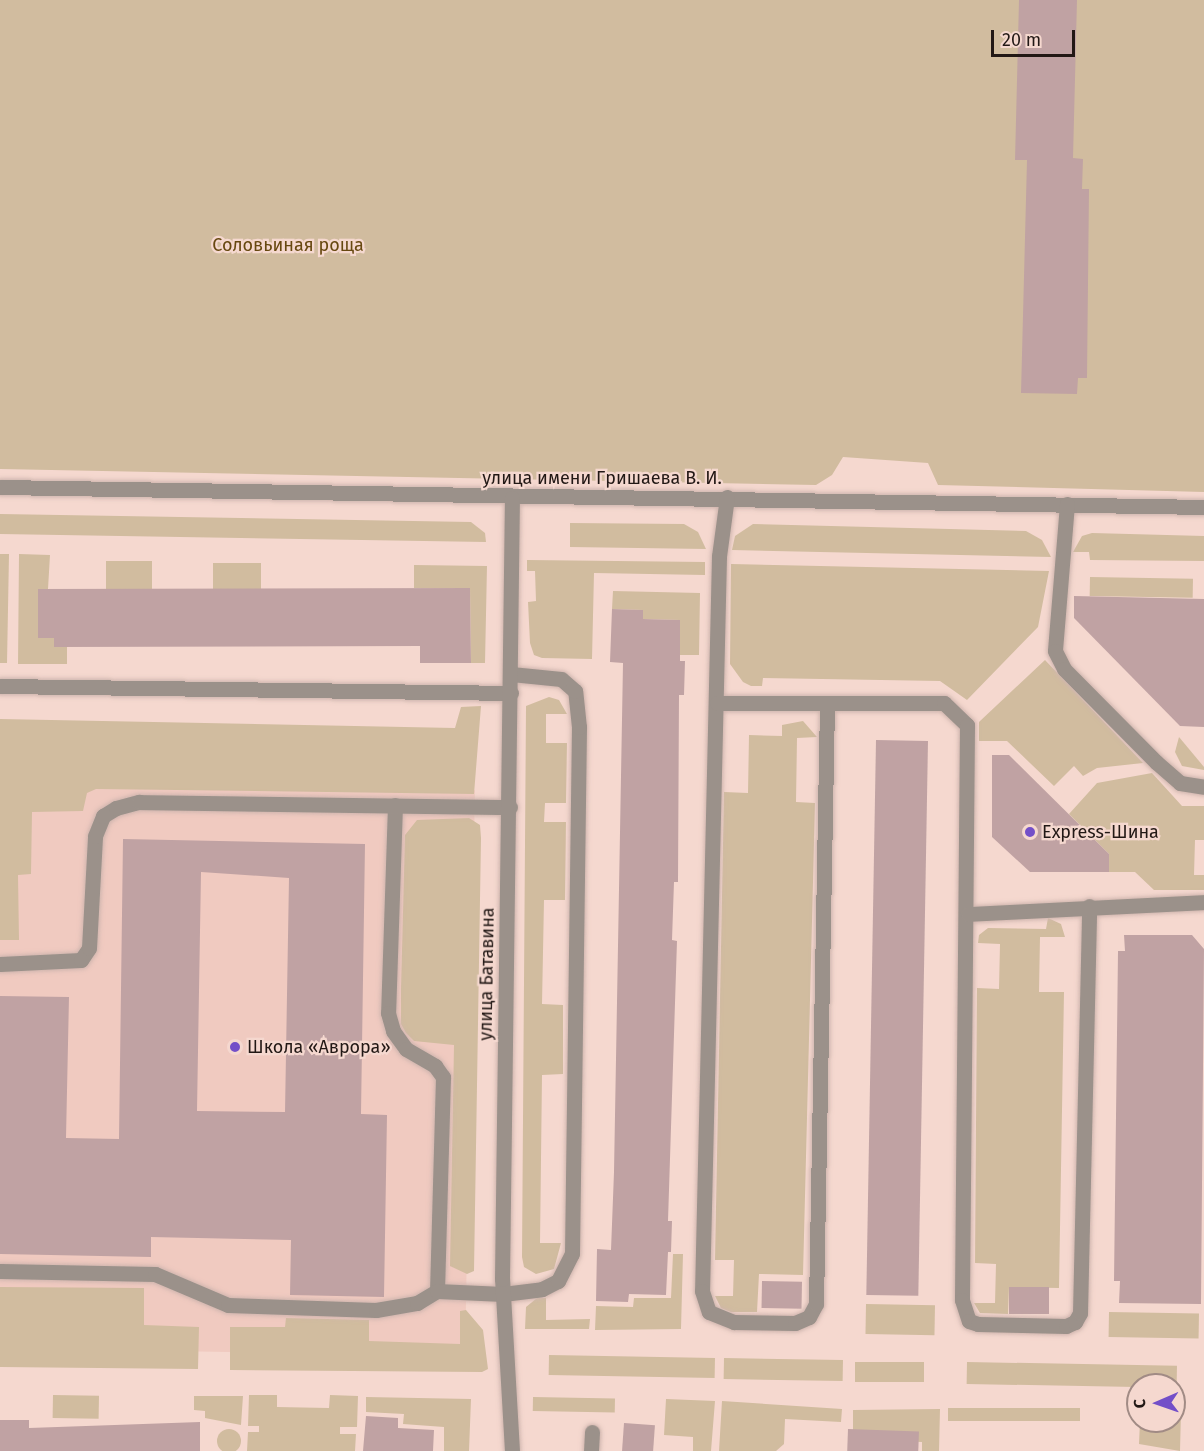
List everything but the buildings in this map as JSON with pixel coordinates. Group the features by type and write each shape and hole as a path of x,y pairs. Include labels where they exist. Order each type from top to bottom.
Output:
{"street":[{"name":"улица имени Гришаева В. И.","path":"0,487 512,498 727,497 1204,507"},
{"path":"727,497 719,556 702,1291 709,1311 734,1322 795,1323 809,1317 816,1304 827,705"},
{"name":"улица Батавина","path":"512,498 512,674 503,1294 512,1451"},
{"path":"1067,504 1055,651 1064,669 1156,762 1180,783 1204,787"},
{"path":"0,1271 155,1274 228,1305 376,1310 417,1303 436,1291 503,1294 542,1289 558,1281 572,1254 579,814 575,692 561,679 512,674"},
{"path":"0,687 511,693"},
{"path":"717,703 827,705 944,703 962,716 970,733 964,1312 978,1324 1066,1326 1075,1322 1082,1300 1089,906"},
{"path":"0,964 81,960 89,948 95,836 103,816 116,808 139,802 510,807"},
{"path":"395,805 388,1013 393,1031 406,1049 443,1077 436,1291"},
{"path":"968,914 1089,906 1204,902"},
{"path":"591,1451 592,1432"}],"shaded area":[{"name":"Школа «Аврора»","path":"0,782 475,790 465,1356 0,1348"}],"green space":[{"name":"Соловьиная роща","path":"0,0 1204,0 1204,492 938,485 928,463 843,457 832,475 816,485 0,469"},
{"path":"0,514 471,522 485,533 486,542 0,534"},
{"path":"570,523 684,524 698,532 706,549 570,547"},
{"path":"753,524 1026,531 1042,540 1051,557 732,550 735,536"},
{"path":"1092,533 1204,536 1204,561 1090,560 1089,552 1073,552 1082,536"},
{"path":"0,554 9,554 7,663 0,663"},
{"path":"19,554 50,555 48,589 38,590 38,638 54,638 54,647 67,647 67,664 18,664"},
{"path":"527,560 705,562 705,575 594,573 592,659 542,658 534,655 530,643 528,602 536,601 535,571 527,571"},
{"path":"106,561 152,561 152,589 106,589"},
{"path":"213,563 261,563 261,589 213,589"},
{"path":"731,564 1049,571 1038,627 967,700 940,681 763,678 762,686 751,686 743,682 730,664"},
{"path":"414,565 487,566 485,663 471,663 470,588 414,588"},
{"path":"1090,577 1193,579 1193,598 1090,596"},
{"path":"613,591 700,593 699,655 680,655 680,620 643,619 643,610 612,609"},
{"path":"1045,660 1143,763 1097,768 1083,776 1074,766 1054,786 1007,741 979,741 979,722"},
{"path":"549,697 559,700 567,714 546,714 546,743 567,743 566,803 545,803 544,822 566,822 565,900 544,900 542,1004 563,1005 563,1074 542,1075 540,1243 561,1243 554,1269 536,1274 524,1267 522,1257 526,706"},
{"path":"481,706 474,794 96,789 87,793 83,811 32,812 31,874 18,875 19,940 0,940 0,719 455,728 461,707"},
{"path":"803,721 817,737 797,738 796,802 815,803 803,1275 759,1274 757,1312 731,1312 721,1308 715,1296 733,1296 734,1260 715,1260 724,792 748,793 749,735 782,736 782,725"},
{"path":"1179,737 1204,767 1204,770 1182,766 1175,752"},
{"path":"1152,773 1182,806 1204,806 1204,840 1195,840 1194,875 1204,875 1204,890 1154,890 1135,872 1109,872 1109,854 1069,814 1097,783"},
{"path":"469,818 480,825 481,838 474,1271 467,1274 450,1266 454,1045 414,1041 406,1033 401,1024 401,989 405,835 417,820"},
{"path":"1048,918 1061,924 1065,937 1040,937 1039,992 1064,992 1059,1288 1009,1287 1008,1314 980,1313 974,1303 995,1303 996,1264 975,1263 977,988 999,989 1000,944 978,943 979,935 988,928 1046,929"},
{"path":"673,1254 683,1254 681,1329 595,1330 596,1306 633,1307 634,1298 671,1298"},
{"path":"0,1287 144,1288 144,1325 199,1327 198,1369 0,1367"},
{"path":"537,1298 546,1298 546,1320 590,1319 589,1329 525,1329 526,1307"},
{"path":"866,1304 935,1305 934,1335 865,1334"},
{"path":"466,1310 483,1330 488,1369 482,1372 230,1370 230,1327 285,1327 286,1318 369,1320 369,1341 460,1344 460,1311"},
{"path":"1109,1312 1199,1314 1199,1339 1109,1337"},
{"path":"549,1355 715,1358 715,1378 549,1375"},
{"path":"724,1358 843,1360 843,1381 724,1379"},
{"path":"855,1362 924,1362 924,1382 855,1382"},
{"path":"967,1362 1177,1366 1177,1373 1126,1373 1126,1387 967,1384"},
{"path":"53,1395 99,1396 99,1419 53,1418"},
{"path":"249,1395 277,1395 277,1407 329,1408 330,1395 358,1396 357,1427 340,1427 340,1434 356,1434 355,1451 247,1451 248,1432 259,1432 259,1426 248,1426"},
{"path":"194,1396 243,1396 241,1425 205,1418 205,1411 194,1410"},
{"path":"366,1397 471,1399 469,1451 444,1451 444,1427 403,1424 404,1414 366,1412"},
{"path":"533,1397 615,1398 615,1412 533,1411"},
{"path":"666,1399 715,1401 711,1451 693,1451 693,1437 664,1435"},
{"path":"722,1401 842,1409 841,1422 785,1419 784,1444 776,1451 719,1451"},
{"path":"948,1408 1080,1408 1080,1421 948,1421"},
{"path":"940,1409 939,1451 922,1451 922,1442 898,1441 853,1430 853,1410"},
{"path":"229,1429 238,1432 241,1441 238,1450 229,1453 220,1450 217,1441 220,1432"},
{"path":"1139,1433 1180,1433 1180,1451 1139,1444"}],"place":[{"name":"Express-Шина","path":"1030,832"},
{"name":"Школа «Аврора»","path":"235,1047"}]}
